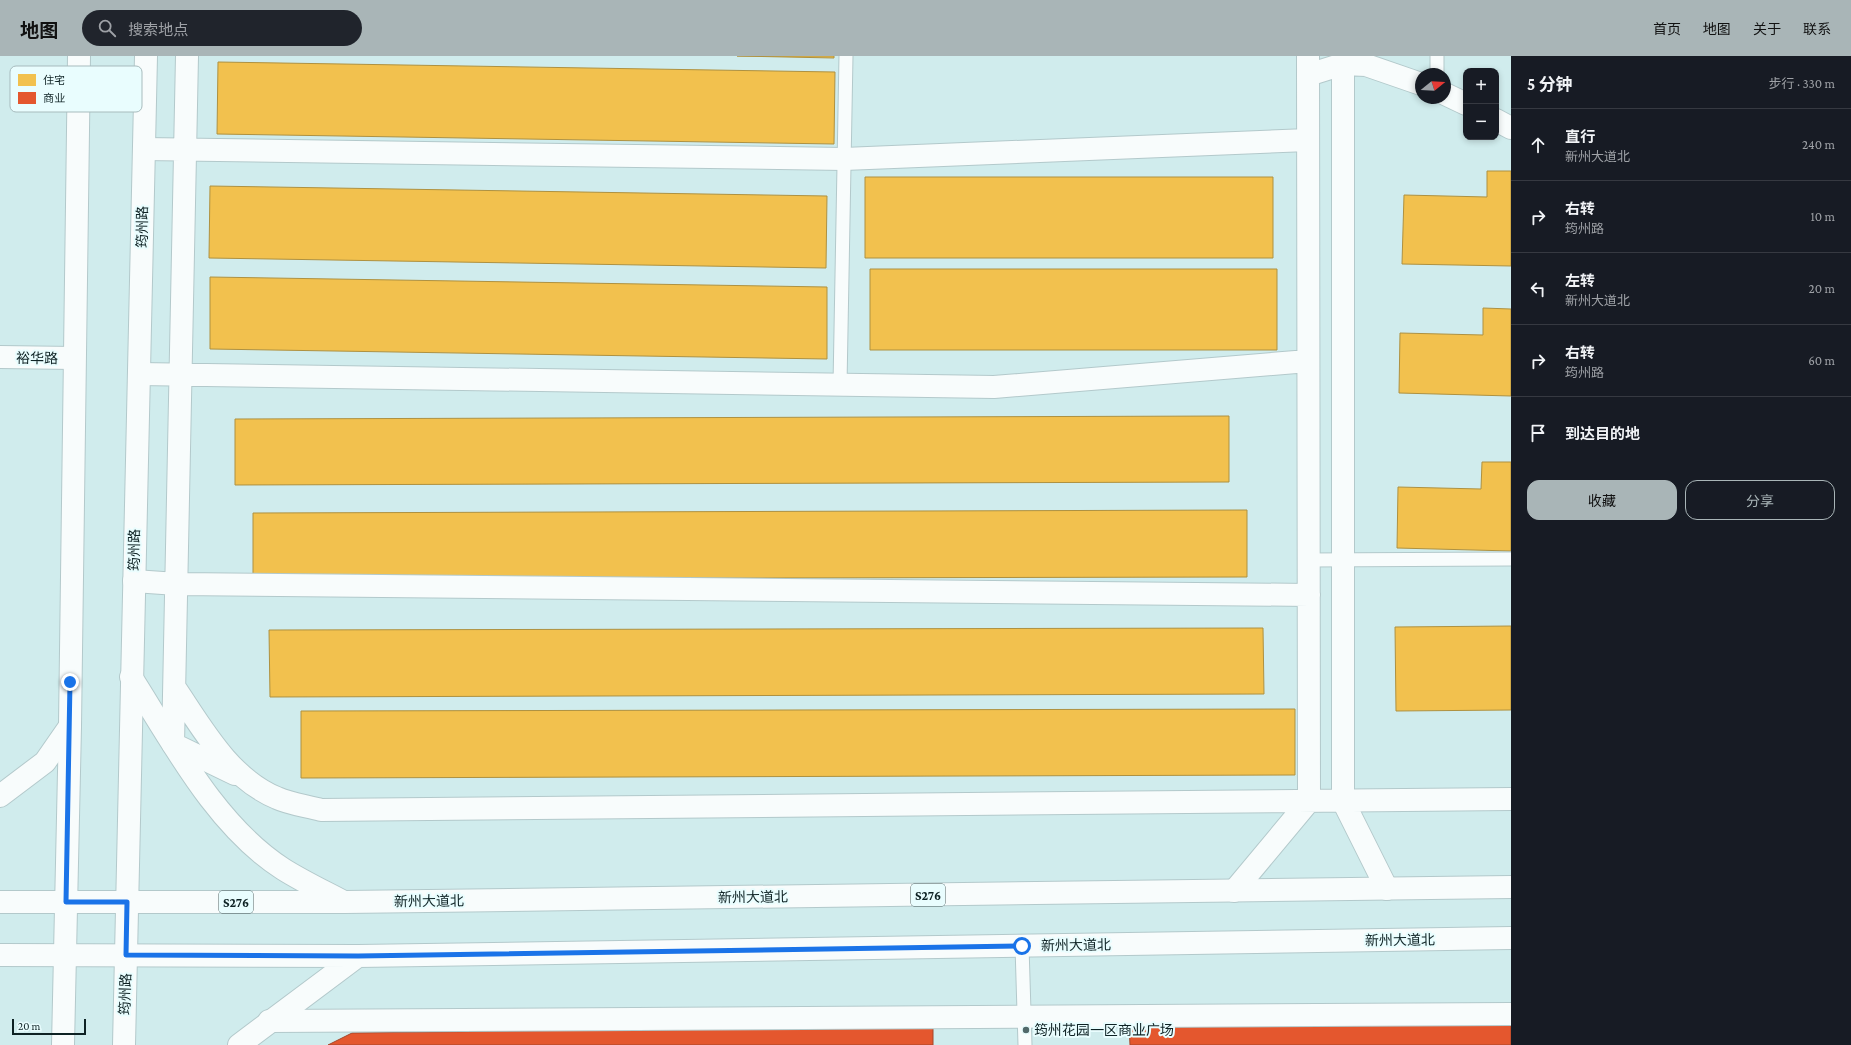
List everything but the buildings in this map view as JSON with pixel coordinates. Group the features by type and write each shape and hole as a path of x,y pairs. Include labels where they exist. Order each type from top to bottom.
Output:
{"street":[{"path":"79,56 79,66"},
{"name":"筠州路","path":"124,1045 146,56"},
{"path":"173,744 187,56"},
{"path":"1343,60 1343,801 1388,889"},
{"path":"1234,891 1309,801 1308,65 1343,60 1366,65 1415,82"},
{"path":"1451,97 1463,103"},
{"path":"63,1045 70,726 78,112"},
{"path":"1499,122 1511,128"},
{"path":"144,149 185,151 844,160 1308,140"},
{"name":"裕华路","path":"0,357 74,358"},
{"path":"139,374 994,387 1308,361"},
{"path":"134,581 176,584 1309,595"},
{"path":"131,677 173,744 213,802 246,839 283,869 345,902"},
{"path":"175,688 207,736 241,776"},
{"path":"0,796 45,762 70,726"},
{"path":"173,744 241,776 277,798 321,810 1511,799"},
{"name":"新州大道北","path":"66,902 345,902 1511,887"},
{"name":"S276","path":"0,902 66,902"},
{"name":"新州大道北","path":"0,955 358,956 1511,938"},
{"path":"239,1045 269,1021 358,956"},
{"path":"269,1021 1511,1014"}],"lane":[{"path":"840,385 846,56"},
{"path":"1437,56 1437,68"},
{"path":"1308,560 1511,559"},
{"path":"1022,946 1025,1045"}],"place":[{"name":"筠州花园一区商业广场","path":"1026,1030"}],"route":[{"path":"70,682 66,902 127,902 126,955 358,956 1022,946"}]}
